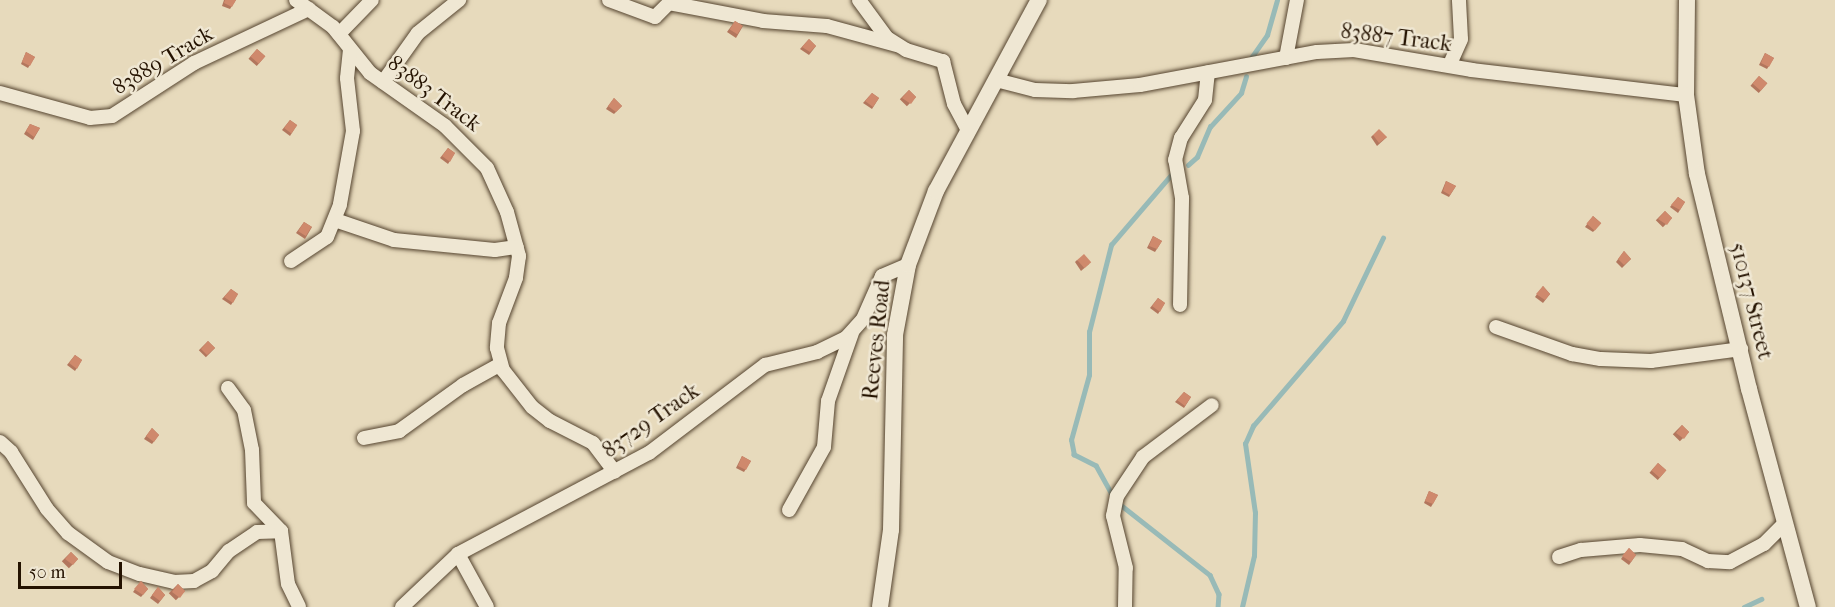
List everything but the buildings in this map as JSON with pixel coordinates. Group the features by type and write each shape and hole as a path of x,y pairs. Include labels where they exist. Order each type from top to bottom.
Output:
{"street":[{"name":"83883 Track","path":"296,0 339,34 350,49 383,82 438,120 474,151 494,182 518,247 518,270 499,323 497,348 501,364 516,391 532,407 550,421 593,443 615,472"},
{"path":"339,34 372,0"},
{"path":"383,82 418,33 459,0"},
{"path":"609,0 655,17 669,3 764,21 827,26 897,45 943,61 954,104 968,130"},
{"path":"859,0 887,38 897,45"},
{"name":"Reeves Road","path":"880,607 891,530 895,335 908,265 936,192 1039,0"},
{"path":"1286,58 1298,0"},
{"path":"1450,64 1461,39 1459,0"},
{"name":"510137 Street","path":"1687,0 1686,95 1702,201 1808,607"},
{"name":"83889 Track","path":"0,93 80,117 112,116 194,63 309,9"},
{"path":"291,261 327,237 335,220 350,159 353,131 347,78 350,49"},
{"name":"83887 Track","path":"996,80 1035,90 1073,91 1140,85 1286,58 1354,50 1450,64 1472,70 1686,95"},
{"path":"1180,305 1182,198 1174,160 1181,138 1205,100 1208,72"},
{"path":"335,220 394,240 495,250 518,247"},
{"name":"83729 Track","path":"402,607 458,554 615,472 661,445 765,364 828,348 852,333 863,319 882,276 908,265"},
{"path":"1496,327 1572,354 1601,359 1651,361 1741,349"},
{"path":"789,510 824,447 828,401 852,333"},
{"path":"363,438 399,431 463,385 501,364"},
{"path":"228,388 245,415 252,450 254,503 281,531 288,584 299,607"},
{"path":"1125,607 1126,568 1113,516 1117,496 1143,457 1212,405"},
{"path":"0,442 11,452 47,509 73,538 108,562 140,574 174,582 194,581 212,571 229,551 257,532 281,531"},
{"path":"1559,557 1581,550 1640,545 1682,549 1708,561 1730,562 1764,543 1785,523"},
{"path":"458,554 487,607"}],"waterway":[{"path":"1251,58 1267,35 1277,0"},
{"path":"1188,165 1197,157 1210,127 1241,93 1246,77"},
{"path":"1113,497 1096,466 1074,455 1071,440 1089,375 1089,332 1111,245 1171,175"},
{"path":"1242,607 1254,556 1255,513 1245,444 1253,426 1343,321 1383,238"},
{"path":"1121,505 1210,575 1219,594 1218,607"},
{"path":"1744,607 1761,599"}]}
